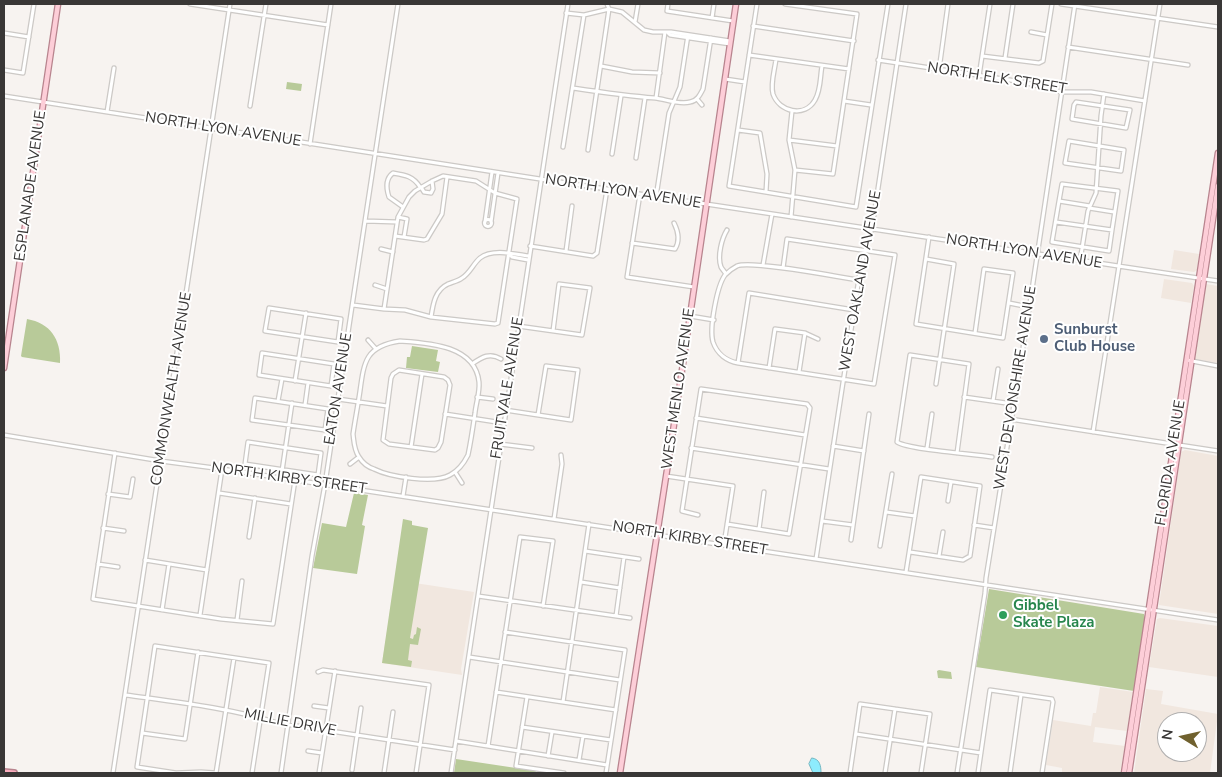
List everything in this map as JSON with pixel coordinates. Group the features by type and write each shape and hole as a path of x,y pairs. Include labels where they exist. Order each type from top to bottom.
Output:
{"highway":[{"path":"4,772 14,773"}],"main road":[{"name":"ESPLANADE AVENUE","path":"4,368 58,4"},
{"name":"WEST MENLO AVENUE","path":"620,773 736,4"},
{"name":"FLORIDA AVENUE","path":"1202,279 1218,154"},
{"path":"1214,212 1218,172 1216,168"},
{"name":"FLORIDA AVENUE","path":"1129,773 1152,609 1160,534 1218,186"},
{"name":"FLORIDA AVENUE","path":"1124,773 1136,696 1165,540 1176,445"},
{"path":"1165,540 1163,530 1166,499"},
{"path":"1160,534 1162,541 1159,562 1160,571"},
{"path":"1136,696 1138,714"},
{"path":"1132,722 1134,724 1132,740 1134,745"}],"street":[{"path":"4,70 23,73 34,4"},
{"path":"190,4 328,25"},
{"name":"COMMONWEALTH AVENUE","path":"114,773 144,560 161,461 230,4"},
{"path":"250,106 266,4"},
{"path":"310,144 331,4"},
{"name":"EATON AVENUE","path":"281,773 312,556 325,484 398,4"},
{"name":"FRUITVALE AVENUE","path":"451,773 568,4"},
{"path":"588,150 610,9 607,4"},
{"path":"635,22 638,4"},
{"path":"668,4 667,11 733,21"},
{"path":"712,18 714,4"},
{"path":"757,4 729,186 856,207 888,4"},
{"path":"785,4 857,14 834,174 795,170"},
{"name":"WEST OAKLAND AVENUE","path":"816,558 858,280 872,228 906,4"},
{"path":"939,70 948,4"},
{"path":"979,76 990,4"},
{"path":"1005,58 1013,4"},
{"path":"982,56 1039,63 1043,60 1052,4"},
{"path":"1061,4 1218,27"},
{"path":"1093,432 1160,4"},
{"name":"WEST DEVONSHIRE AVENUE","path":"957,773 1074,5"},
{"path":"566,13 584,15 610,9 622,12 644,30 730,43"},
{"path":"563,147 584,15"},
{"path":"753,26 854,42"},
{"path":"656,98 666,32"},
{"path":"1031,32 1047,34"},
{"path":"4,33 29,36"},
{"path":"656,197 669,113 680,87 688,36"},
{"path":"572,88 689,102 697,99 703,89 711,40"},
{"path":"1068,47 1188,64"},
{"path":"749,54 849,69"},
{"path":"776,59 773,93 784,108 792,111 803,110 814,103 818,94 822,66"},
{"name":"NORTH ELK STREET","path":"878,60 1023,82 1061,92 1091,92 1145,100"},
{"path":"601,66 632,72 660,73"},
{"path":"107,112 114,68"},
{"path":"725,79 745,82"},
{"path":"1080,261 1090,207 1096,193 1104,94"},
{"path":"612,154 621,95"},
{"name":"NORTH LYON AVENUE","path":"4,96 498,173 1218,281"},
{"path":"636,158 646,98"},
{"path":"697,99 702,105"},
{"path":"844,101 871,105"},
{"path":"1076,102 1102,105 1130,110 1126,128 1072,119 1076,102"},
{"path":"791,217 795,170 789,140 792,111"},
{"path":"738,130 760,134 766,174 766,192"},
{"path":"789,140 837,146"},
{"path":"1069,141 1100,146 1124,150 1121,171 1065,163 1069,141"},
{"path":"492,172 484,222 488,220 491,222 498,173"},
{"path":"403,207 389,197 386,186 389,176 393,173 408,176 415,180 424,192 431,192 434,184 432,181"},
{"path":"353,304 384,309 405,310 431,316 495,324 499,322 517,199 489,191 476,181 443,176 420,187 409,197 398,217 384,309"},
{"path":"395,236 428,239 442,214 447,177"},
{"path":"490,183 496,184"},
{"path":"1062,184 1096,189 1118,191 1109,251 1052,242 1062,184"},
{"path":"530,246 593,256 597,253 607,189"},
{"path":"640,194 627,277 694,286"},
{"path":"1059,201 1114,212"},
{"path":"566,251 572,206"},
{"path":"764,266 772,214"},
{"path":"398,217 407,219 404,237"},
{"path":"366,219 372,222 374,220 397,222"},
{"path":"1056,222 1112,230"},
{"path":"632,243 672,249 677,246 678,231 674,224"},
{"path":"726,274 721,266 720,256 723,236 727,230"},
{"path":"929,237 916,324 1003,338 1013,272 984,269 975,333"},
{"path":"783,268 787,239 895,255 874,384 727,360 721,356 713,343 714,320 720,284 726,274 738,266 751,264 858,280"},
{"path":"381,249 393,252"},
{"path":"431,316 433,304 439,290 447,284 461,280 480,258 486,254 510,254 512,257 528,258"},
{"path":"926,259 954,264 936,384"},
{"path":"518,326 553,331 582,335 590,288 559,284 553,331"},
{"path":"375,285 387,288"},
{"path":"738,363 749,293 854,310"},
{"path":"1009,303 1029,307"},
{"path":"269,308 306,314 341,319 338,342 265,331 269,308"},
{"path":"296,381 306,314"},
{"path":"689,316 714,320"},
{"path":"769,368 775,329 805,333 818,339"},
{"path":"799,372 805,333"},
{"path":"368,340 376,349"},
{"path":"407,342 452,349 464,355 472,364 478,376 479,384 468,455 462,465 454,472 443,478 433,480 406,476 374,470 360,457 354,445 353,434 364,363 376,349 387,344 407,342"},
{"path":"262,353 299,359 334,364 331,386 259,375 262,353"},
{"path":"472,364 492,355 501,359"},
{"path":"957,453 969,364 910,355 897,442 957,453 992,457"},
{"path":"1189,361 1218,366"},
{"path":"505,410 538,415 571,420 578,370 546,366 538,415"},
{"path":"993,401 998,369"},
{"path":"395,371 444,377 450,385 441,442 435,450 389,444 383,440 387,406 391,378 395,371"},
{"path":"411,447 422,374"},
{"path":"278,401 282,379"},
{"path":"305,405 308,383"},
{"path":"698,515 682,511 701,389 806,404 810,408 789,534 727,524"},
{"path":"477,397 493,400"},
{"path":"964,397 1013,404"},
{"path":"255,398 278,401 328,409 325,430 252,420 255,398"},
{"path":"338,399 387,406"},
{"path":"281,478 292,403"},
{"path":"445,414 503,424"},
{"path":"850,540 869,414"},
{"path":"927,448 932,414"},
{"path":"696,418 804,435"},
{"path":"1010,420 1218,451"},
{"name":"NORTH KIRBY STREET","path":"4,435 161,461 325,484 1218,620"},
{"path":"248,442 285,448 321,453 318,475 245,464 248,442"},
{"path":"500,444 532,448"},
{"path":"833,446 864,451"},
{"path":"691,448 830,469"},
{"path":"115,453 93,599 200,616 273,624 295,480"},
{"path":"554,519 562,455"},
{"path":"350,464 360,457"},
{"path":"200,616 222,469"},
{"path":"454,472 462,483"},
{"path":"880,546 892,474"},
{"path":"403,496 406,476"},
{"path":"666,476 733,486 724,545"},
{"path":"906,572 921,477 980,486 970,556 963,560 910,552"},
{"path":"108,494 130,497 133,479"},
{"path":"948,500 951,482"},
{"path":"759,529 764,492"},
{"path":"219,493 291,504"},
{"path":"249,538 255,498"},
{"path":"886,512 915,516"},
{"path":"822,520 853,525"},
{"path":"563,702 590,524"},
{"path":"974,525 994,528"},
{"path":"103,528 124,531"},
{"path":"939,556 943,532"},
{"path":"488,746 520,536 552,541 543,606"},
{"path":"585,552 639,559"},
{"path":"616,616 624,557"},
{"path":"144,560 207,570"},
{"path":"98,564 118,568"},
{"path":"162,610 169,564"},
{"path":"237,620 242,581"},
{"path":"581,582 620,588"},
{"path":"478,596 630,618"},
{"path":"505,632 625,650 606,773"},
{"path":"234,658 216,773 180,773 137,767 155,646 269,663 252,773"},
{"path":"142,733 185,739 198,652"},
{"path":"468,657 620,680"},
{"path":"318,672 323,670 429,685 416,773"},
{"path":"319,773 335,672"},
{"path":"978,773 990,690 1052,699 1042,773"},
{"path":"496,692 616,710"},
{"name":"MILLIE DRIVE","path":"126,695 190,704 288,724 454,750"},
{"path":"1010,773 1022,695"},
{"path":"527,697 516,766 564,773"},
{"path":"850,773 860,704 930,714 921,773"},
{"path":"314,706 329,708"},
{"path":"352,770 361,708"},
{"path":"885,773 895,709"},
{"path":"384,773 393,712"},
{"path":"522,727 611,740"},
{"path":"548,756 552,732"},
{"path":"856,734 981,753"},
{"path":"579,760 583,736"},
{"path":"456,742 607,765"},
{"path":"308,751 322,753"}],"shaded area":[{"path":"1174,250 1199,254 1197,270 1194,272 1171,269"},
{"path":"1164,279 1192,283 1194,286 1191,303 1161,298"},
{"path":"1206,284 1218,286 1218,363 1195,359"},
{"path":"1185,450 1218,456 1218,614 1159,605 1181,452"},
{"path":"395,580 474,592 461,669 462,675 382,663"},
{"path":"1157,619 1218,626 1218,677 1149,667"},
{"path":"1100,687 1133,692 1127,731 1095,727 1093,742 1125,746 1120,773 1062,773 1062,768 1046,765 1053,720 1091,726 1093,713 1096,713"},
{"path":"1146,689 1163,691 1161,704 1207,712 1157,712 1157,762 1207,762 1207,712 1218,714 1210,773 1134,773"}],"green space":[{"path":"287,82 302,84 301,91 286,89"},
{"path":"27,319 42,324 52,333 60,354 60,363 21,356"},
{"path":"412,346 438,350 436,361 440,362 438,372 406,368 407,357 410,357"},
{"path":"354,493 368,495 362,525 365,526 357,574 313,568 322,523 346,527"},
{"path":"403,519 412,521 412,525 428,528 410,638 413,639 417,627 421,629 418,645 410,644 408,660 412,661 411,667 382,663"},
{"path":"989,589 1144,614 1145,618 1134,691 976,667"},
{"path":"937,671 951,672 952,679 938,678"},
{"path":"456,759 536,771 535,773 454,773"}],"water":[{"path":"812,758 818,761 821,773 813,773 809,764"}],"place":[{"name":"Sunburst Club House","path":"1044,339"},
{"name":"Gibbel Skate Plaza","path":"1003,615"}]}
